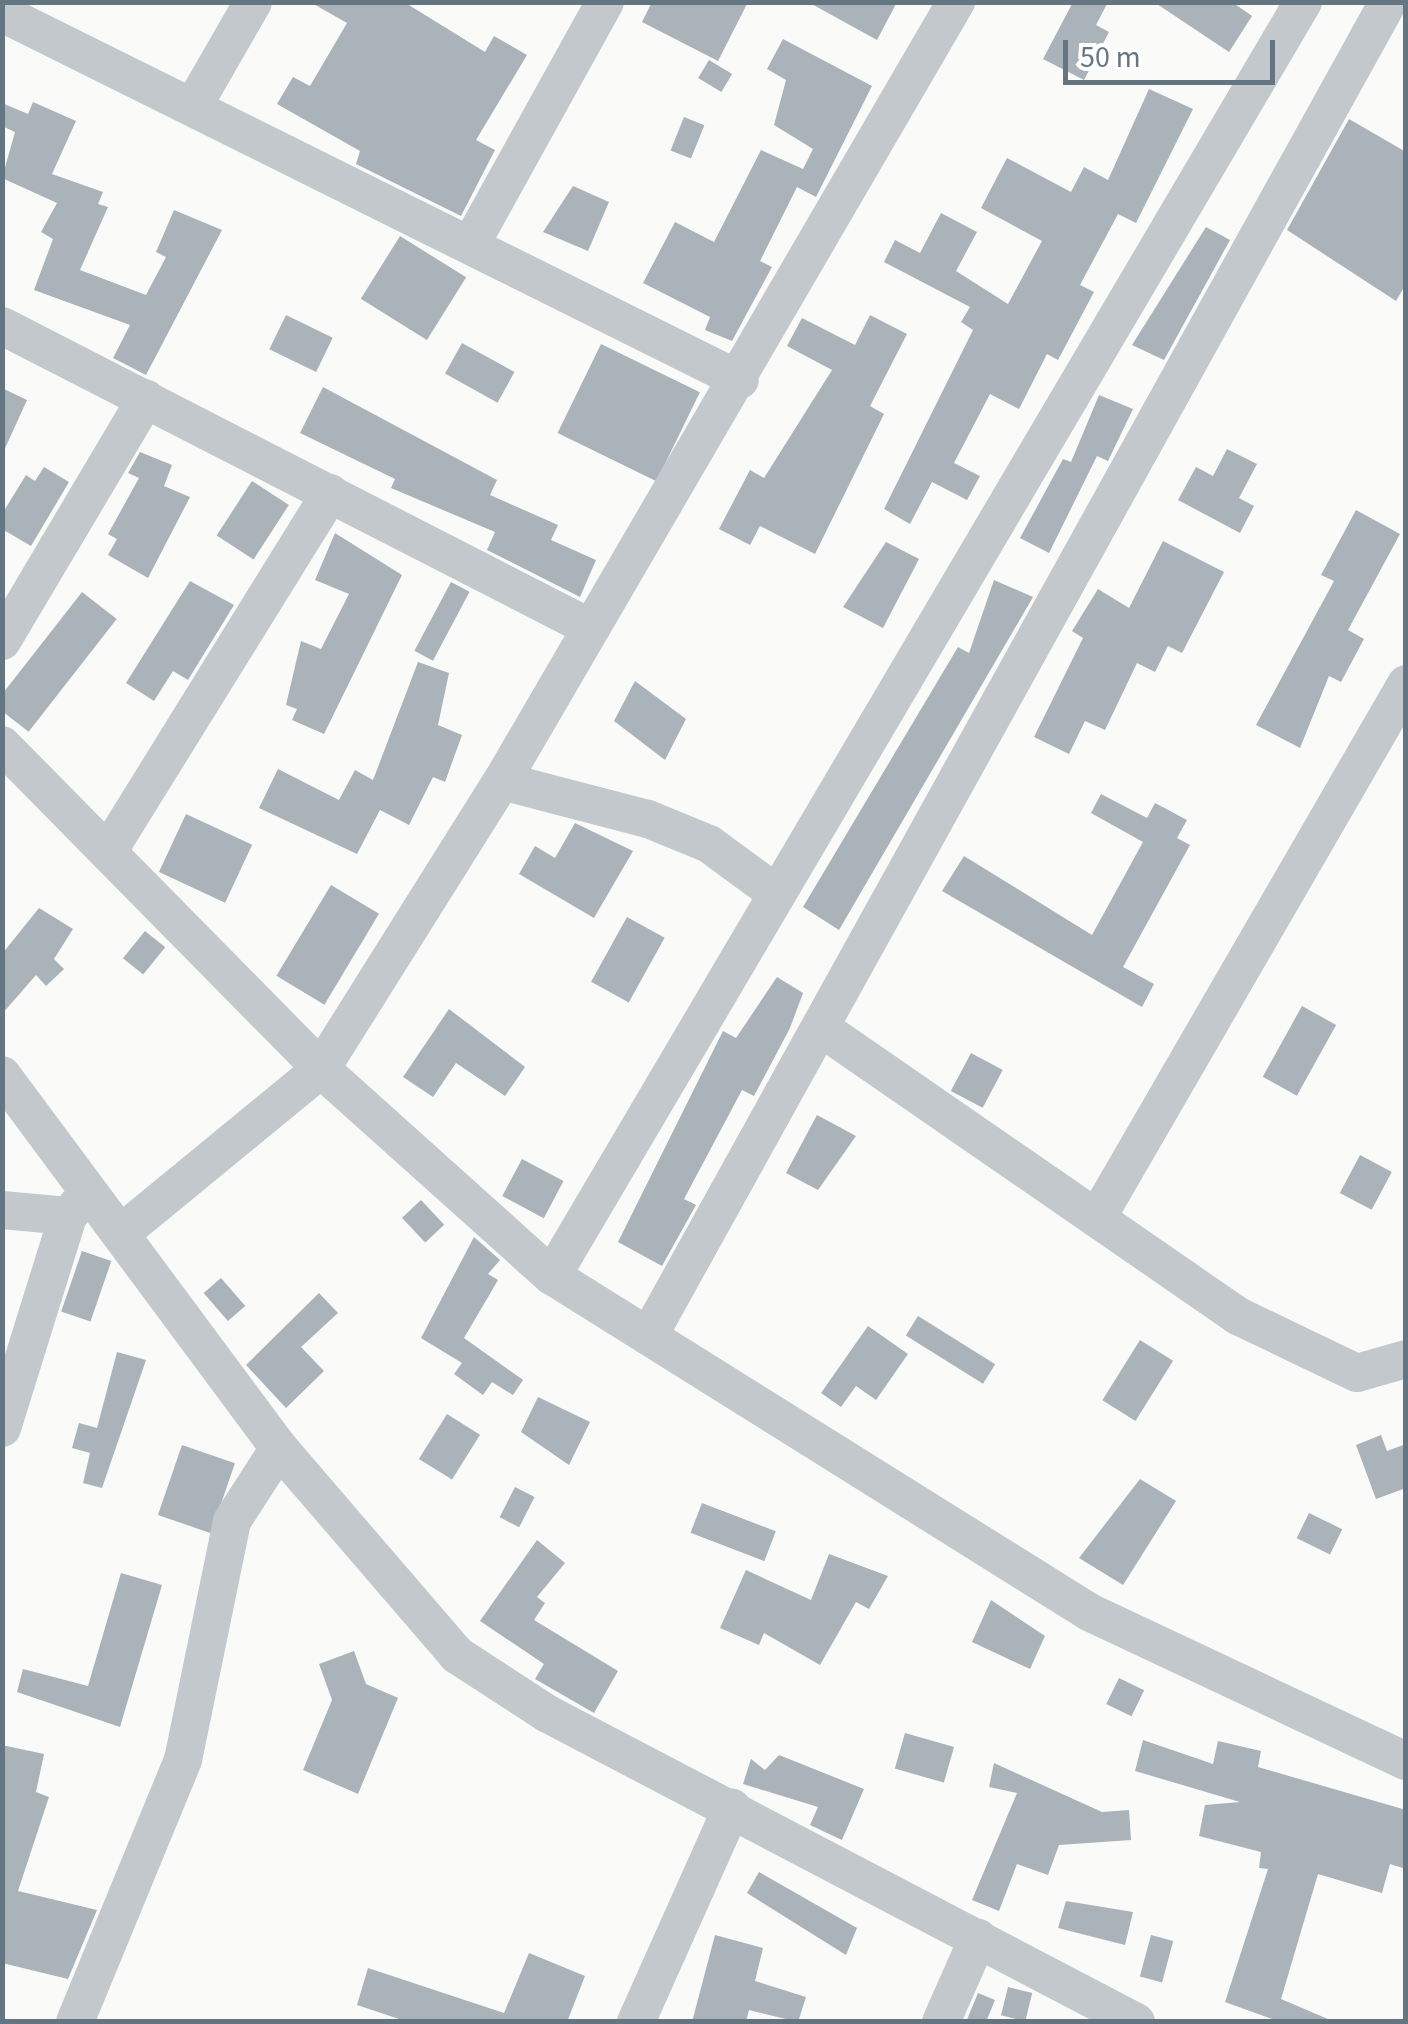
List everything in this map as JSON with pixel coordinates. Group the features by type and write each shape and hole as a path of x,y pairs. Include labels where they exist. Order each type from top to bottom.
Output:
{"street":[{"path":"195,103 253,2"},
{"path":"472,242 606,2"},
{"path":"125,1230 320,1069 502,781 587,626 740,380 956,2"},
{"path":"552,1276 773,891 1303,2"},
{"path":"652,1330 824,1030 1388,2"},
{"path":"2,14 195,103 740,380"},
{"path":"2,326 587,626"},
{"path":"2,641 146,398"},
{"path":"109,850 330,493"},
{"path":"1097,1218 1406,684"},
{"path":"2,746 109,850 320,1069 552,1276 652,1330 1089,1612 1406,1761"},
{"path":"502,781 648,818 709,844 773,891"},
{"path":"824,1030 1097,1218 1146,1258 1327,1364 1366,1374 1406,1359"},
{"path":"2,1075 78,1204 125,1230 278,1448 458,1654 494,1684 1136,2022"},
{"path":"2,1210 78,1204"},
{"path":"2,1428 78,1204"},
{"path":"75,2022 183,1760 232,1520 278,1448"},
{"path":"636,2022 732,1807"},
{"path":"941,2022 978,1938"}],"building":[{"path":"310,2 404,2 485,52 494,36 527,55 476,140 495,150 461,216 356,164 360,151 277,104 293,77 310,86 347,23"},
{"path":"652,2 748,2 718,61 642,22"},
{"path":"808,2 897,2 877,40"},
{"path":"1073,2 1108,2 1096,25 1109,32 1084,80 1043,59"},
{"path":"1154,2 1232,2 1252,16 1229,52"},
{"path":"783,39 872,86 816,197 797,187 760,261 772,267 732,341 705,330 710,317 643,283 675,222 714,242 761,150 803,169 813,149 774,125 786,80 767,69"},
{"path":"709,60 732,74 721,92 698,78"},
{"path":"1149,89 1193,109 1136,223 1118,214 1080,285 1094,292 1058,360 1047,354 1019,409 990,394 954,463 980,476 967,500 932,482 910,524 884,509 973,330 961,322 970,307 884,262 895,240 920,253 941,213 977,232 956,271 1008,304 1042,241 981,208 1007,158 1071,192 1084,167 1108,180"},
{"path":"33,102 76,121 52,174 103,192 98,204 108,207 80,270 146,295 166,257 156,252 174,210 222,230 146,375 113,358 130,325 34,290 53,239 41,232 57,203 2,178 15,132 2,126 2,103 28,114"},
{"path":"684,117 704,125 691,159 671,150"},
{"path":"1349,119 1406,152 1406,284 1396,301 1287,230"},
{"path":"573,186 609,202 588,251 543,232"},
{"path":"1206,227 1230,240 1164,360 1132,345"},
{"path":"400,236 466,277 427,340 361,299"},
{"path":"286,315 333,338 316,372 269,349"},
{"path":"870,315 907,334 870,406 884,414 815,554 760,526 750,545 719,529 750,470 764,478 832,370 787,346 802,318 855,345"},
{"path":"462,343 514,372 498,403 445,374"},
{"path":"601,344 700,392 656,481 558,433"},
{"path":"323,387 497,480 490,495 558,525 551,540 596,560 580,597 487,550 495,532 391,488 395,479 300,433"},
{"path":"2,388 27,400 2,455"},
{"path":"1099,395 1133,409 1108,461 1097,456 1049,553 1020,538 1063,459 1071,462"},
{"path":"1227,449 1257,464 1239,498 1254,506 1240,533 1178,500 1196,467 1213,476"},
{"path":"140,452 172,465 164,486 190,497 148,578 108,555 117,539 108,534 139,478 128,473"},
{"path":"44,467 69,482 31,546 2,529 2,514 26,475 35,481"},
{"path":"252,481 289,505 253,559 217,536"},
{"path":"1356,510 1400,534 1348,630 1364,639 1341,682 1329,676 1300,748 1256,725 1334,581 1321,575"},
{"path":"335,533 402,575 324,734 292,720 297,709 286,705 301,641 321,649 349,594 315,580"},
{"path":"1163,541 1224,572 1182,653 1168,646 1155,672 1137,663 1105,730 1085,721 1069,754 1034,737 1083,638 1072,631 1098,589 1129,608"},
{"path":"886,542 919,559 883,628 843,607"},
{"path":"994,580 1033,597 839,930 803,907 958,647 969,653"},
{"path":"190,581 234,605 188,680 173,671 154,701 126,683"},
{"path":"451,582 470,592 433,661 414,651"},
{"path":"82,592 117,619 29,732 2,711 2,694"},
{"path":"418,662 449,673 438,725 462,735 445,782 433,777 409,825 380,810 357,854 259,808 278,769 339,800 355,770 373,780"},
{"path":"635,681 686,719 665,760 614,721"},
{"path":"1101,794 1147,818 1155,803 1187,820 1177,838 1190,845 1123,967 1154,984 1142,1007 942,891 964,856 1092,935 1143,842 1091,813"},
{"path":"186,814 252,845 225,903 159,872"},
{"path":"575,823 633,851 594,918 519,874 535,846 555,858"},
{"path":"331,885 379,914 324,1005 276,976"},
{"path":"39,908 73,929 54,959 64,969 46,986 36,975 2,1014 2,954"},
{"path":"627,917 665,938 629,1003 591,982"},
{"path":"145,931 165,947 143,975 123,958"},
{"path":"777,977 803,993 790,1028 754,1096 742,1090 684,1199 696,1205 662,1266 618,1242 723,1031 736,1038"},
{"path":"1302,1006 1336,1025 1297,1096 1263,1077"},
{"path":"449,1009 525,1067 505,1096 456,1063 433,1097 403,1077"},
{"path":"971,1053 1003,1070 983,1108 951,1091"},
{"path":"817,1115 856,1136 818,1190 786,1173"},
{"path":"1360,1155 1392,1172 1372,1210 1340,1193"},
{"path":"522,1159 563,1181 544,1218 502,1196"},
{"path":"421,1200 444,1225 425,1243 402,1218"},
{"path":"474,1237 500,1260 488,1274 498,1280 464,1338 523,1380 513,1395 492,1382 483,1395 454,1374 462,1363 421,1338"},
{"path":"82,1251 111,1261 90,1322 61,1312"},
{"path":"221,1278 245,1306 228,1321 204,1293"},
{"path":"319,1293 338,1313 301,1347 324,1371 286,1408 246,1365"},
{"path":"918,1316 995,1364 983,1384 906,1336"},
{"path":"868,1326 908,1354 876,1400 856,1386 841,1407 821,1393"},
{"path":"1140,1340 1173,1361 1135,1421 1102,1400"},
{"path":"117,1352 146,1360 102,1488 83,1483 90,1453 72,1448 79,1423 97,1428"},
{"path":"538,1397 590,1422 569,1465 521,1432"},
{"path":"447,1414 480,1435 452,1480 419,1459"},
{"path":"1381,1435 1387,1451 1406,1444 1406,1488 1376,1499 1356,1445"},
{"path":"182,1445 235,1463 211,1533 158,1515"},
{"path":"1140,1479 1176,1501 1123,1585 1079,1558"},
{"path":"515,1487 535,1497 519,1527 500,1517"},
{"path":"702,1503 776,1531 764,1561 691,1533"},
{"path":"1309,1513 1342,1529 1330,1554 1297,1538"},
{"path":"537,1540 565,1563 537,1597 545,1603 534,1620 618,1671 594,1713 535,1679 544,1664 480,1621"},
{"path":"829,1554 888,1576 869,1609 856,1602 820,1665 764,1633 759,1645 720,1628 746,1570 811,1600"},
{"path":"121,1573 162,1585 120,1727 17,1692 23,1669 88,1686"},
{"path":"991,1600 1045,1636 1030,1669 972,1642"},
{"path":"354,1651 366,1684 398,1698 358,1794 303,1770 332,1700 319,1664"},
{"path":"1119,1678 1144,1690 1131,1716 1106,1704"},
{"path":"905,1733 954,1747 944,1783 895,1769"},
{"path":"1143,1740 1213,1764 1218,1741 1261,1751 1258,1767 1406,1810 1406,1869 1390,1864 1382,1893 1318,1874 1281,1999 1335,2022 1280,2022 1225,2002 1268,1869 1259,1868 1261,1852 1199,1836 1205,1805 1240,1802 1135,1771"},
{"path":"2,1745 44,1754 36,1792 49,1797 18,1891 97,1910 68,1979 2,1963"},
{"path":"779,1755 864,1789 842,1840 810,1825 818,1807 743,1784 751,1759 765,1770"},
{"path":"994,1763 1102,1812 1129,1810 1131,1840 1059,1845 1048,1875 1017,1864 999,1911 972,1900 1017,1793 989,1787"},
{"path":"759,1872 857,1928 846,1955 747,1893"},
{"path":"1066,1901 1133,1912 1125,1945 1058,1928"},
{"path":"715,1935 763,1948 755,1981 806,1997 798,2022 749,2010 746,2022 692,2022"},
{"path":"1151,1935 1173,1941 1162,1982 1140,1977"},
{"path":"529,1953 585,1976 567,2022 408,2022 357,2005 368,1968 504,2013"},
{"path":"1008,1987 1032,1993 1025,2021 1001,2015"},
{"path":"978,1993 995,2000 986,2022 966,2022"}]}
